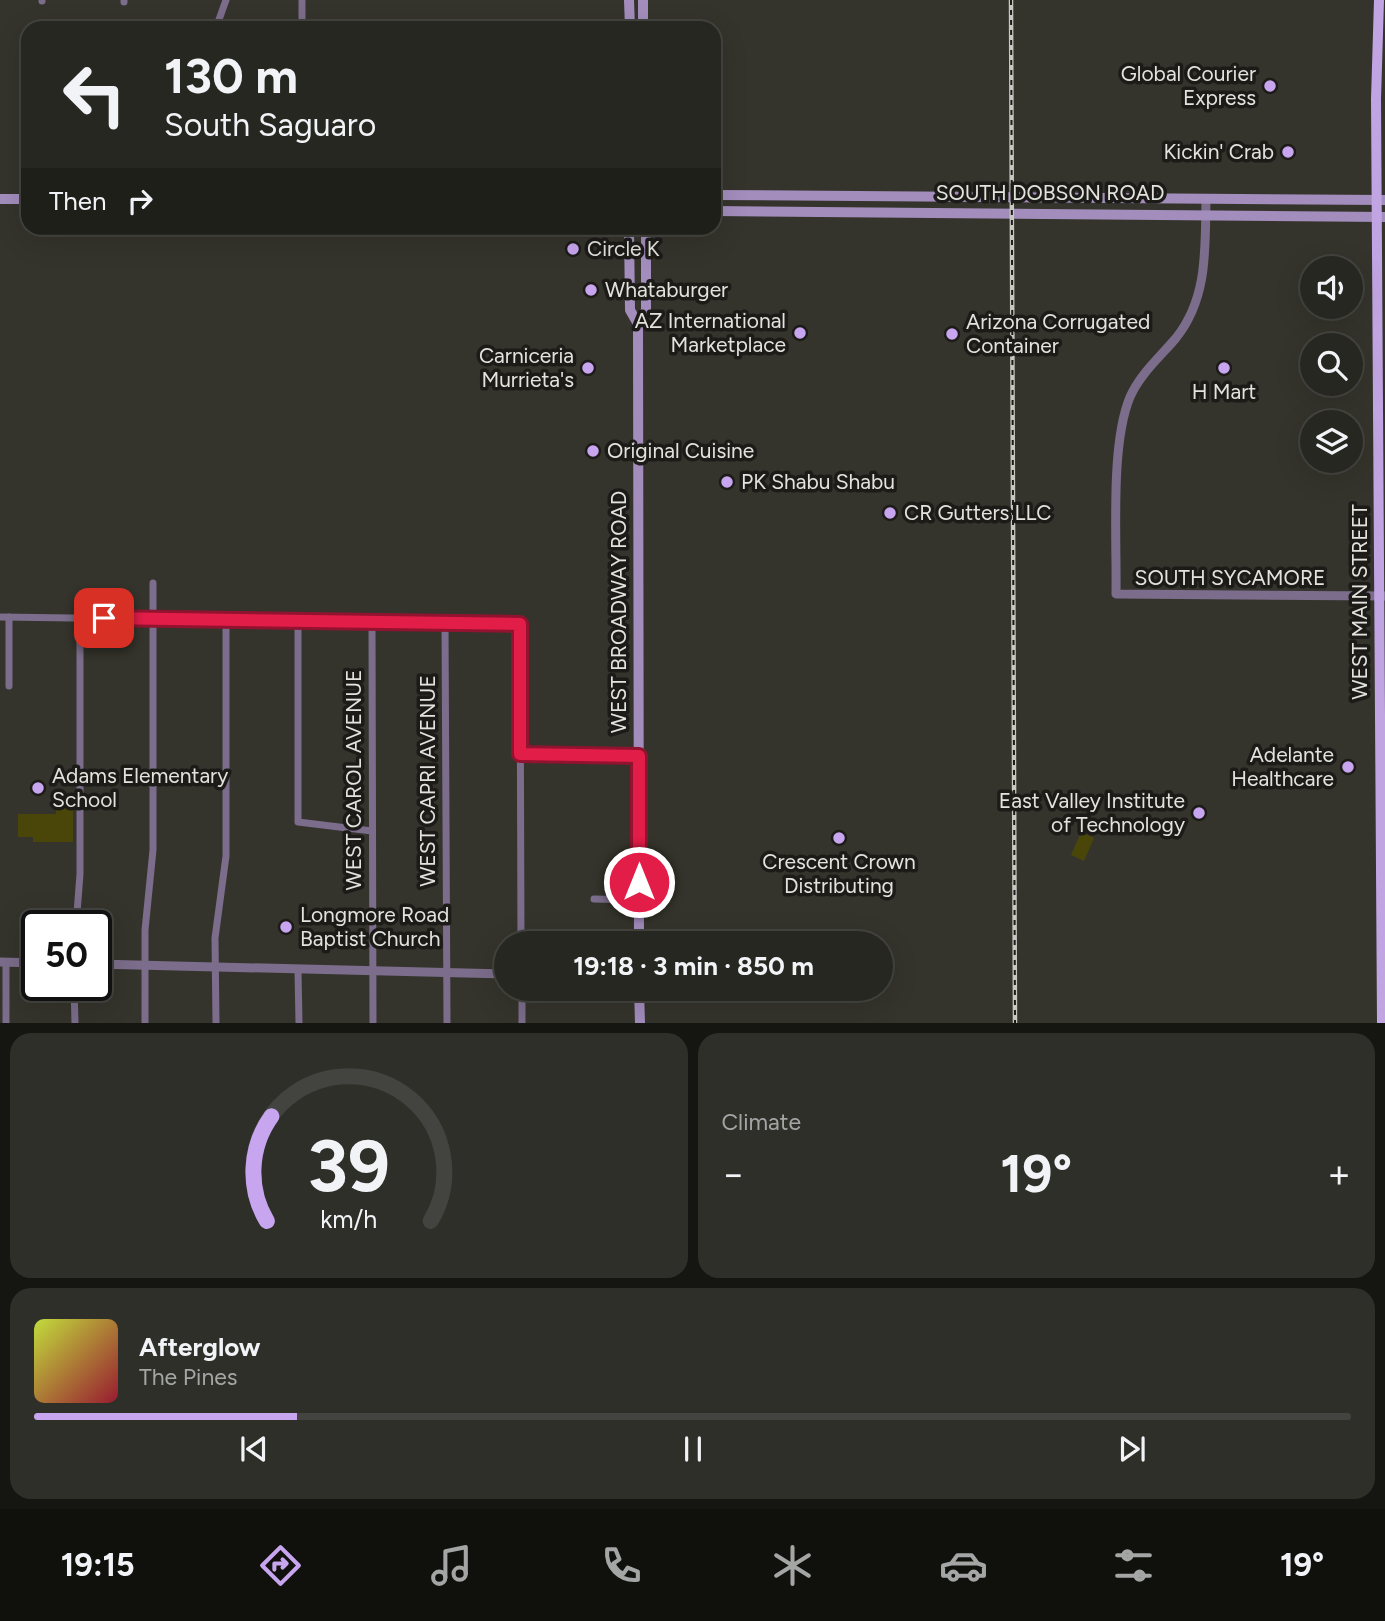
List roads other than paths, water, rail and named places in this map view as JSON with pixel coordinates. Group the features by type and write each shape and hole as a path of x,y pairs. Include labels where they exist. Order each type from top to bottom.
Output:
{"main road":[{"path":"629,0 630,21"},
{"path":"643,0 643,21"},
{"name":"WEST MAIN STREET","path":"1379,0 1382,1023"},
{"name":"SOUTH DOBSON ROAD","path":"721,195 1381,200"},
{"path":"0,199 21,199"},
{"path":"1113,213 1122,206 1136,206 1140,200"},
{"name":"SOUTH DOBSON ROAD","path":"721,211 1381,217"},
{"name":"WEST BROADWAY ROAD","path":"629,235 630,310 638,324 639,931"},
{"name":"WEST BROADWAY ROAD","path":"638,324 646,310 646,235"},
{"path":"639,1001 640,1023"}],"street":[{"path":"218,21 226,0"},
{"path":"302,0 302,21"},
{"path":"1206,200 1206,214"},
{"name":"SOUTH SYCAMORE","path":"1206,214 1205,268 1192,311 1176,337 1135,387 1121,424 1116,594 1382,596"},
{"path":"145,1023 144,965 153,850 153,583"},
{"path":"9,686 4,617 520,624 521,931"},
{"path":"77,910 80,874 80,618"},
{"path":"216,1023 215,938 226,856 226,620"},
{"path":"298,622 298,822 372,831"},
{"name":"WEST CAROL AVENUE","path":"372,622 373,1023"},
{"name":"WEST CAPRI AVENUE","path":"445,623 447,1023"},
{"path":"520,754 639,756"},
{"path":"594,899 639,900"},
{"path":"6,1023 3,962 21,963"},
{"path":"112,964 494,974"},
{"path":"298,971 299,1023"},
{"path":"74,1001 75,1023"},
{"path":"522,1001 522,1023"}],"railway":[{"path":"1011,0 1015,1023"}],"place":[{"name":"Global Courier Express","path":"1270,86"},
{"name":"Kickin' Crab","path":"1288,152"},
{"name":"Circle K","path":"573,249"},
{"name":"Whataburger","path":"591,290"},
{"name":"AZ International Marketplace","path":"800,333"},
{"name":"Arizona Corrugated Container","path":"952,334"},
{"name":"Carniceria Murrieta's","path":"588,368"},
{"name":"H Mart","path":"1224,368"},
{"name":"Original Cuisine","path":"593,451"},
{"name":"PK Shabu Shabu","path":"727,482"},
{"name":"CR Gutters LLC","path":"890,513"},
{"name":"Adelante Healthcare","path":"1348,767"},
{"name":"Adams Elementary School","path":"38,788"},
{"name":"East Valley Institute of Technology","path":"1199,813"},
{"name":"Crescent Crown Distributing","path":"839,838"},
{"name":"Longmore Road Baptist Church","path":"286,927"}]}
